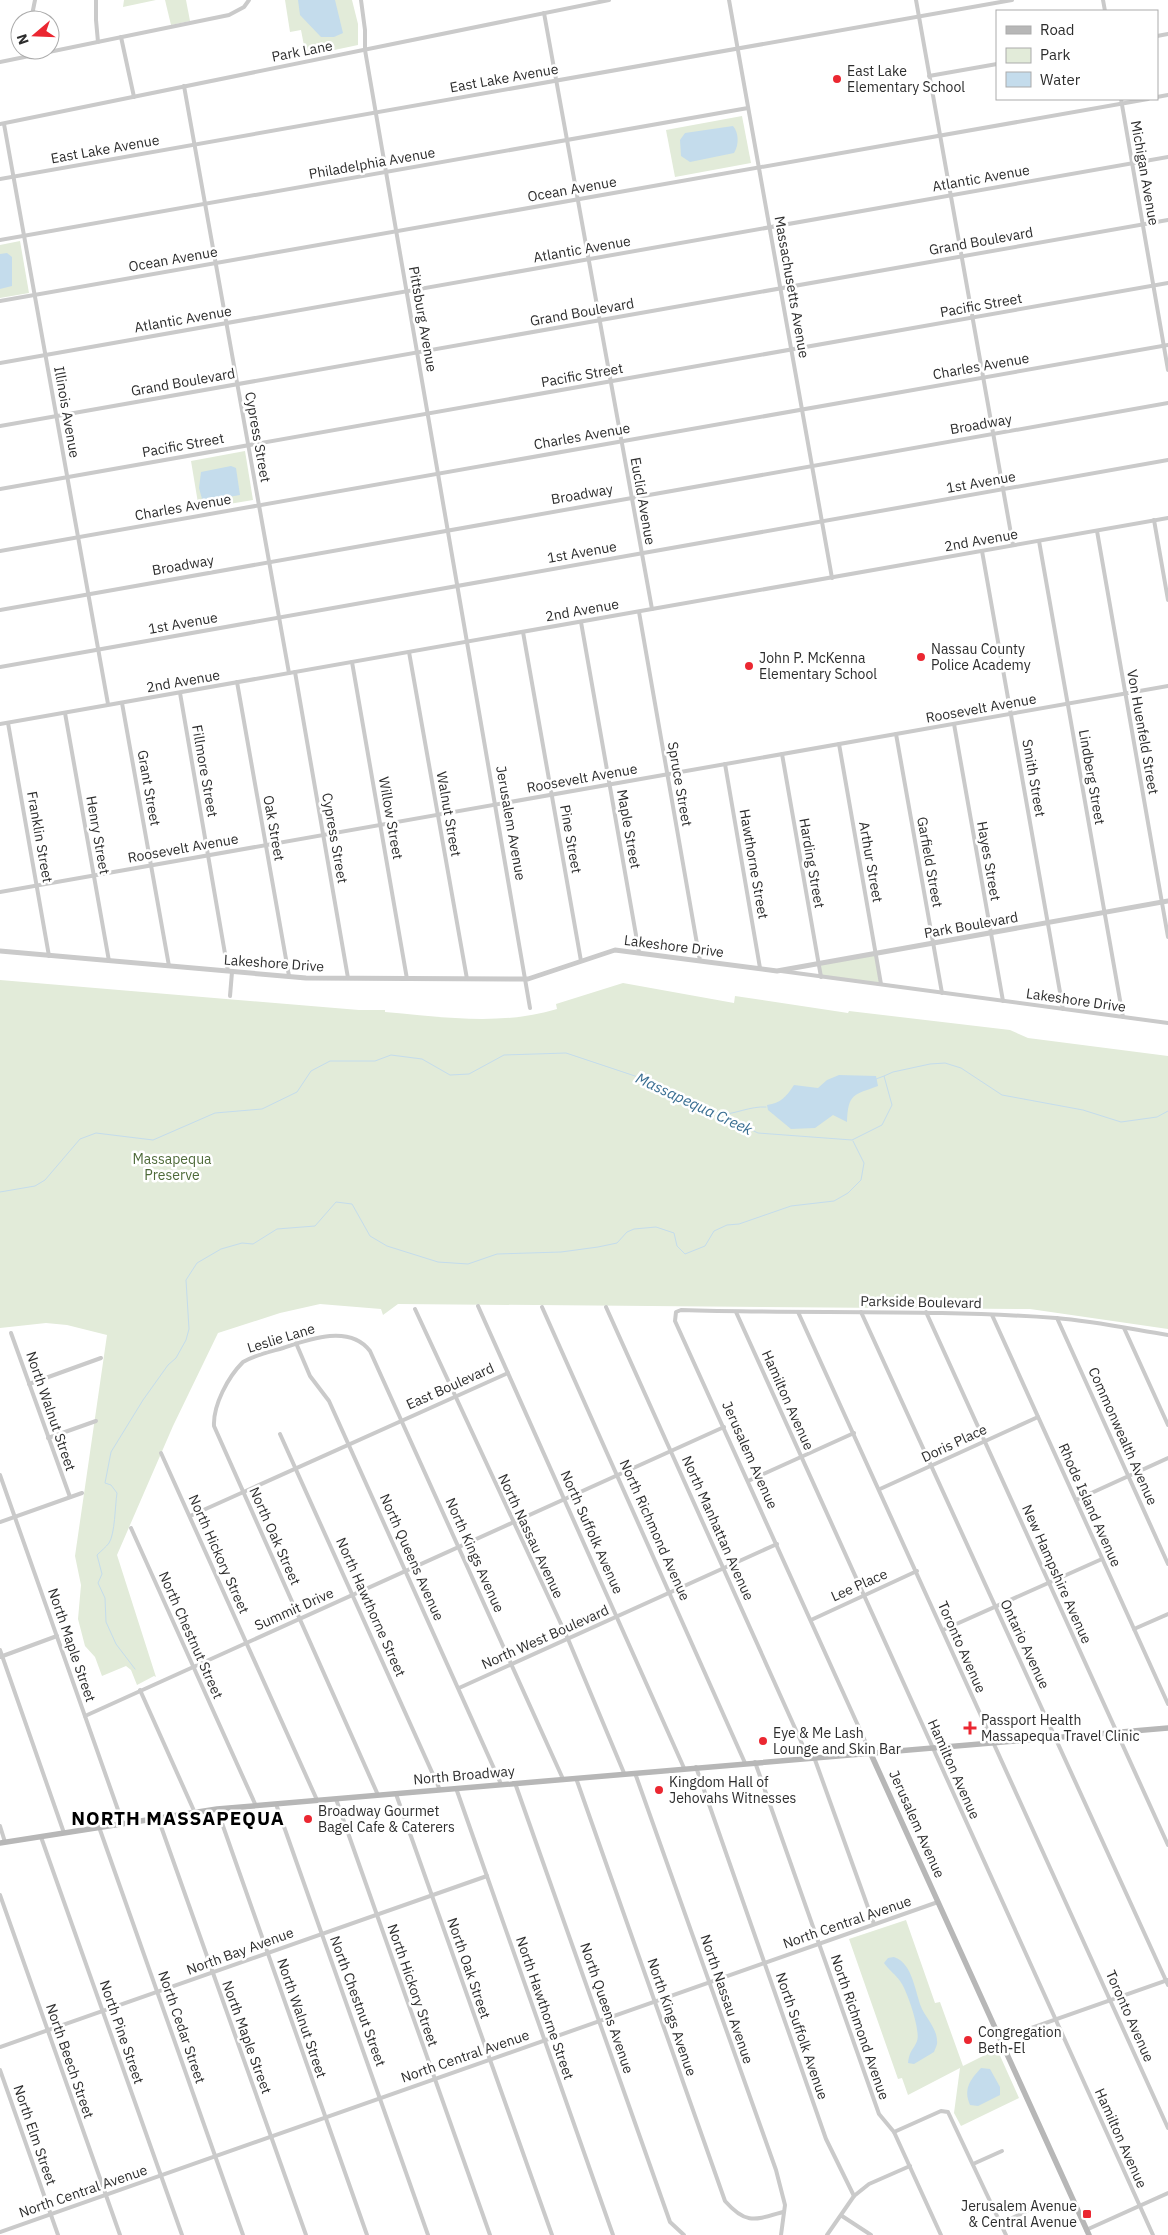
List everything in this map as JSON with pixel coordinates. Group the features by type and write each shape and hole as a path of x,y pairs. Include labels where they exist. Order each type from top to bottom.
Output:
{"main road":[{"path":"932,1746 992,1743 1168,1728"},
{"name":"North Broadway","path":"3,1843 216,1809 932,1746"},
{"name":"Jerusalem Avenue","path":"870,1752 1088,2233"}],"street":[{"path":"96,0 98,42"},
{"path":"60,49 229,15 244,7 249,0"},
{"name":"Pittsburg Avenue","path":"361,0 365,30 365,50 467,642"},
{"path":"576,0 577,6"},
{"name":"Park Lane","path":"2,124 609,0"},
{"name":"Massachusetts Avenue","path":"729,0 832,578"},
{"path":"916,0 1013,546"},
{"name":"East Lake Avenue","path":"0,179 1012,0"},
{"name":"Euclid Avenue","path":"544,14 652,609"},
{"path":"121,37 134,97"},
{"path":"929,76 996,64"},
{"name":"Cypress Street","path":"184,86 289,673"},
{"name":"Ocean Avenue","path":"0,301 940,136 1134,100"},
{"name":"Michigan Avenue","path":"1121,101 1166,345 1168,370"},
{"name":"Philadelphia Avenue","path":"0,240 748,108"},
{"name":"Illinois Avenue","path":"2,124 25,236 108,704"},
{"name":"Atlantic Avenue","path":"0,363 1168,157"},
{"name":"Grand Boulevard","path":"0,426 1168,220"},
{"name":"Pacific Street","path":"0,489 1168,283"},
{"name":"Charles Avenue","path":"0,551 1166,345"},
{"name":"Broadway","path":"0,610 1168,404"},
{"name":"1st Avenue","path":"0,667 1168,460"},
{"name":"2nd Avenue","path":"0,724 1168,518"},
{"path":"1154,520 1168,600"},
{"name":"Von Huenfeld Street","path":"1097,530 1125,694 1165,902 1168,937"},
{"name":"Lindberg Street","path":"1039,541 1123,1018"},
{"name":"Smith Street","path":"982,551 1063,1009"},
{"name":"Spruce Street","path":"639,612 700,961"},
{"name":"Maple Street","path":"581,622 639,952"},
{"name":"Pine Street","path":"524,632 581,961"},
{"name":"Jerusalem Avenue","path":"467,642 530,1008"},
{"name":"Walnut Street","path":"409,652 466,979"},
{"name":"Willow Street","path":"352,662 407,979"},
{"name":"Cypress Street","path":"294,672 348,978"},
{"name":"Oak Street","path":"237,682 289,976"},
{"name":"Roosevelt Avenue","path":"0,892 1168,686"},
{"name":"Fillmore Street","path":"180,693 230,971 230,996"},
{"name":"Grant Street","path":"122,703 169,966"},
{"name":"Henry Street","path":"65,713 109,960"},
{"name":"Franklin Street","path":"8,723 49,956"},
{"name":"Hayes Street","path":"954,724 1003,1001"},
{"name":"Garfield Street","path":"896,734 942,993"},
{"name":"Arthur Street","path":"839,744 881,984"},
{"name":"Harding Street","path":"782,754 821,976"},
{"name":"Hawthorne Street","path":"725,764 760,968"},
{"name":"Park Boulevard","path":"777,971 1165,902"},
{"name":"Lakeshore Drive","path":"0,951 289,976 525,979 615,950 1168,1023"},
{"name":"North Suffolk Avenue","path":"478,1306 618,1616 684,1768"},
{"name":"North Richmond Avenue","path":"542,1307 671,1592 745,1763"},
{"name":"North Manhattan Avenue","path":"606,1308 724,1569 812,1757 874,1924"},
{"name":"North Nassau Avenue","path":"415,1309 512,1522 568,1639 624,1774"},
{"name":"Parkside Boulevard","path":"674,1315 681,1310 736,1312 926,1312 1057,1318 1168,1334"},
{"name":"Hamilton Avenue","path":"736,1312 1153,2235"},
{"name":"Toronto Avenue","path":"798,1312 880,1489 992,1743 1168,2128"},
{"name":"Ontario Avenue","path":"860,1312 1167,1982"},
{"name":"New Hampshire Avenue","path":"926,1312 1168,1845"},
{"name":"Jerusalem Avenue","path":"674,1315 675,1321 870,1752"},
{"name":"Rhode Island Avenue","path":"992,1315 1168,1704"},
{"name":"Commonwealth Avenue","path":"1057,1318 1168,1564"},
{"path":"1124,1328 1168,1425"},
{"name":"North Walnut Street","path":"12,1333 70,1497"},
{"name":"Leslie Lane","path":"214,1422 227,1384 236,1368 242,1362 313,1338 328,1336 348,1337 362,1342"},
{"name":"North Kings Avenue","path":"362,1342 370,1351 402,1420 563,1779"},
{"name":"North Queens Avenue","path":"296,1343 310,1376 329,1401 349,1444 501,1784"},
{"path":"29,1384 101,1358"},
{"name":"East Boulevard","path":"190,1516 508,1373"},
{"name":"Doris Place","path":"880,1489 1038,1417"},
{"path":"48,1438 96,1421"},
{"name":"North Oak Street","path":"214,1422 215,1430 378,1795"},
{"name":"Summit Drive","path":"85,1716 724,1427"},
{"name":"North Hawthorne Street","path":"280,1434 440,1790"},
{"path":"748,1481 854,1434"},
{"name":"North Hickory Street","path":"161,1453 317,1800"},
{"path":"1076,1500 1168,1458"},
{"name":"North Maple Street","path":"0,1475 123,1824"},
{"path":"0,1522 82,1493"},
{"name":"North Chestnut Street","path":"131,1528 256,1806"},
{"name":"North West Boulevard","path":"459,1688 777,1544"},
{"path":"943,1630 1102,1559"},
{"name":"Lee Place","path":"811,1620 917,1571"},
{"path":"1134,1629 1168,1614"},
{"path":"1,1657 56,1636"},
{"path":"0,1650 64,1833"},
{"path":"140,1690 195,1812"},
{"name":"North Richmond Avenue","path":"755,1762 879,2114 894,2132 942,2235"},
{"name":"North Suffolk Avenue","path":"696,1767 826,2140 854,2196"},
{"name":"North Nassau Avenue","path":"635,1772 776,2170 785,2205 781,2235"},
{"name":"North Kings Avenue","path":"576,1778 725,2201 742,2217 753,2220 783,2212"},
{"name":"North Queens Avenue","path":"515,1783 670,2222 684,2235"},
{"name":"North Hawthorne Street","path":"456,1788 613,2235"},
{"name":"North Oak Street","path":"396,1794 552,2235"},
{"name":"North Hickory Street","path":"336,1799 490,2235"},
{"name":"North Chestnut Street","path":"276,1804 428,2235"},
{"name":"North Walnut Street","path":"216,1809 367,2235"},
{"name":"North Maple Street","path":"158,1818 306,2235"},
{"path":"0,1826 3,1843"},
{"name":"North Cedar Street","path":"99,1827 243,2235"},
{"name":"North Pine Street","path":"41,1836 182,2235"},
{"name":"North Bay Avenue","path":"0,2047 487,1876"},
{"name":"North Beech Street","path":"0,1895 120,2235"},
{"name":"North Central Avenue","path":"0,2232 938,1902"},
{"path":"1000,2040 1167,1982"},
{"name":"North Elm Street","path":"0,2070 58,2235"},
{"path":"894,2132 945,2110 951,2116 1006,2235"},
{"path":"973,2164 1002,2151"},
{"path":"827,2235 842,2216 854,2196 868,2184 910,2166"},
{"path":"1088,2233 1168,2193"},
{"path":"1000,2224 1029,2210"},
{"path":"842,2216 871,2235"}],"green space":[{"path":"124,0 156,0 123,7"},
{"path":"165,0 186,0 190,21 171,25"},
{"path":"285,0 352,0 358,24 358,45 306,56 301,30 290,32"},
{"path":"742,116 751,163 675,177 666,130"},
{"path":"20,241 29,293 0,298 0,245"},
{"path":"245,451 253,500 199,509 191,461"},
{"path":"876,953 881,984 821,977 818,963"},
{"name":"Massapequa Preserve","path":"0,980 359,1010 385,1010 385,1012 472,1019 515,1017 557,1009 556,1004 623,983 734,1003 735,996 848,1013 849,1011 1010,1030 1028,1038 1168,1056 1168,1329 1030,1309 398,1304 383,1315 381,1309 320,1304 280,1313 218,1333 173,1426 117,1555 156,1677 154,1676 137,1685 131,1670 126,1666 102,1676 95,1657 85,1646 78,1619 81,1585 75,1556 107,1335 67,1325 46,1323 0,1328"},
{"path":"906,1920 935,2003 940,2002 963,2066 997,2049 1019,2098 961,2126 954,2113 960,2068 908,2095 902,2078 898,2079 849,1939"}],"water":[{"path":"298,0 335,0 343,33 334,37 321,37 300,15"},
{"path":"733,126 738,139 734,153 690,162 681,156 680,140 685,133"},
{"path":"7,253 12,257 12,286 0,289 0,254"},
{"path":"231,466 236,468 240,495 206,501 202,499 199,488 201,472"},
{"path":"839,1075 876,1076 878,1086 854,1096 849,1105 847,1122 833,1115 815,1128 791,1129 768,1110 767,1105 783,1099 794,1085 818,1088 827,1080"},
{"path":"894,1957 905,1965 909,1972 922,2009 934,2028 937,2037 934,2052 914,2064 908,2063 918,2036 913,2011 903,1986 884,1963 888,1958"},
{"path":"981,2068 990,2069 1000,2087 1000,2095 978,2106 970,2105 967,2094 969,2085"}],"waterway":[{"name":"Massapequa Creek","path":"0,1192 35,1186 45,1180 80,1139 96,1133 153,1140 215,1113 262,1109 297,1092 311,1071 330,1061 375,1061 391,1055 422,1059 450,1075 469,1074 504,1055 566,1053 653,1082 758,1133 852,1140 882,1125 892,1105 884,1076 893,1072 930,1064 945,1063 961,1068 1002,1095 1083,1110 1121,1122 1157,1117 1168,1111"},
{"path":"876,1079 884,1076"},
{"path":"719,1115 766,1107"},
{"path":"135,1669 116,1644 106,1622 105,1598 98,1583 102,1574 97,1555 111,1539 117,1493 111,1485 105,1483 111,1452 143,1400 168,1365 176,1358 186,1340 189,1329 186,1280 197,1263 221,1249 242,1243 253,1244 277,1229 315,1226 336,1202 352,1204 370,1236 387,1246 438,1262 468,1264 497,1254 561,1252 598,1247 617,1243 627,1232 634,1229 656,1227 674,1233 677,1246 685,1254 705,1246 714,1231 727,1225 739,1224 791,1206 834,1201 848,1193 861,1180 864,1163 853,1141"}],"place":[{"name":"East Lake Elementary School","path":"837,79"},
{"name":"Nassau County Police Academy","path":"921,657"},
{"name":"John P. McKenna Elementary School","path":"749,666"},
{"name":"Passport Health Massapequa Travel Clinic","path":"970,1728"},
{"name":"Eye & Me Lash Lounge and Skin Bar","path":"763,1741"},
{"name":"Kingdom Hall of Jehovahs Witnesses","path":"659,1790"},
{"name":"Broadway Gourmet Bagel Cafe & Caterers","path":"308,1819"},
{"name":"Congregation Beth-El","path":"968,2040"},
{"name":"Jerusalem Avenue & Central Avenue","path":"1087,2214"}],"district":[{"name":"NORTH MASSAPEQUA","path":"178,1818"}]}
